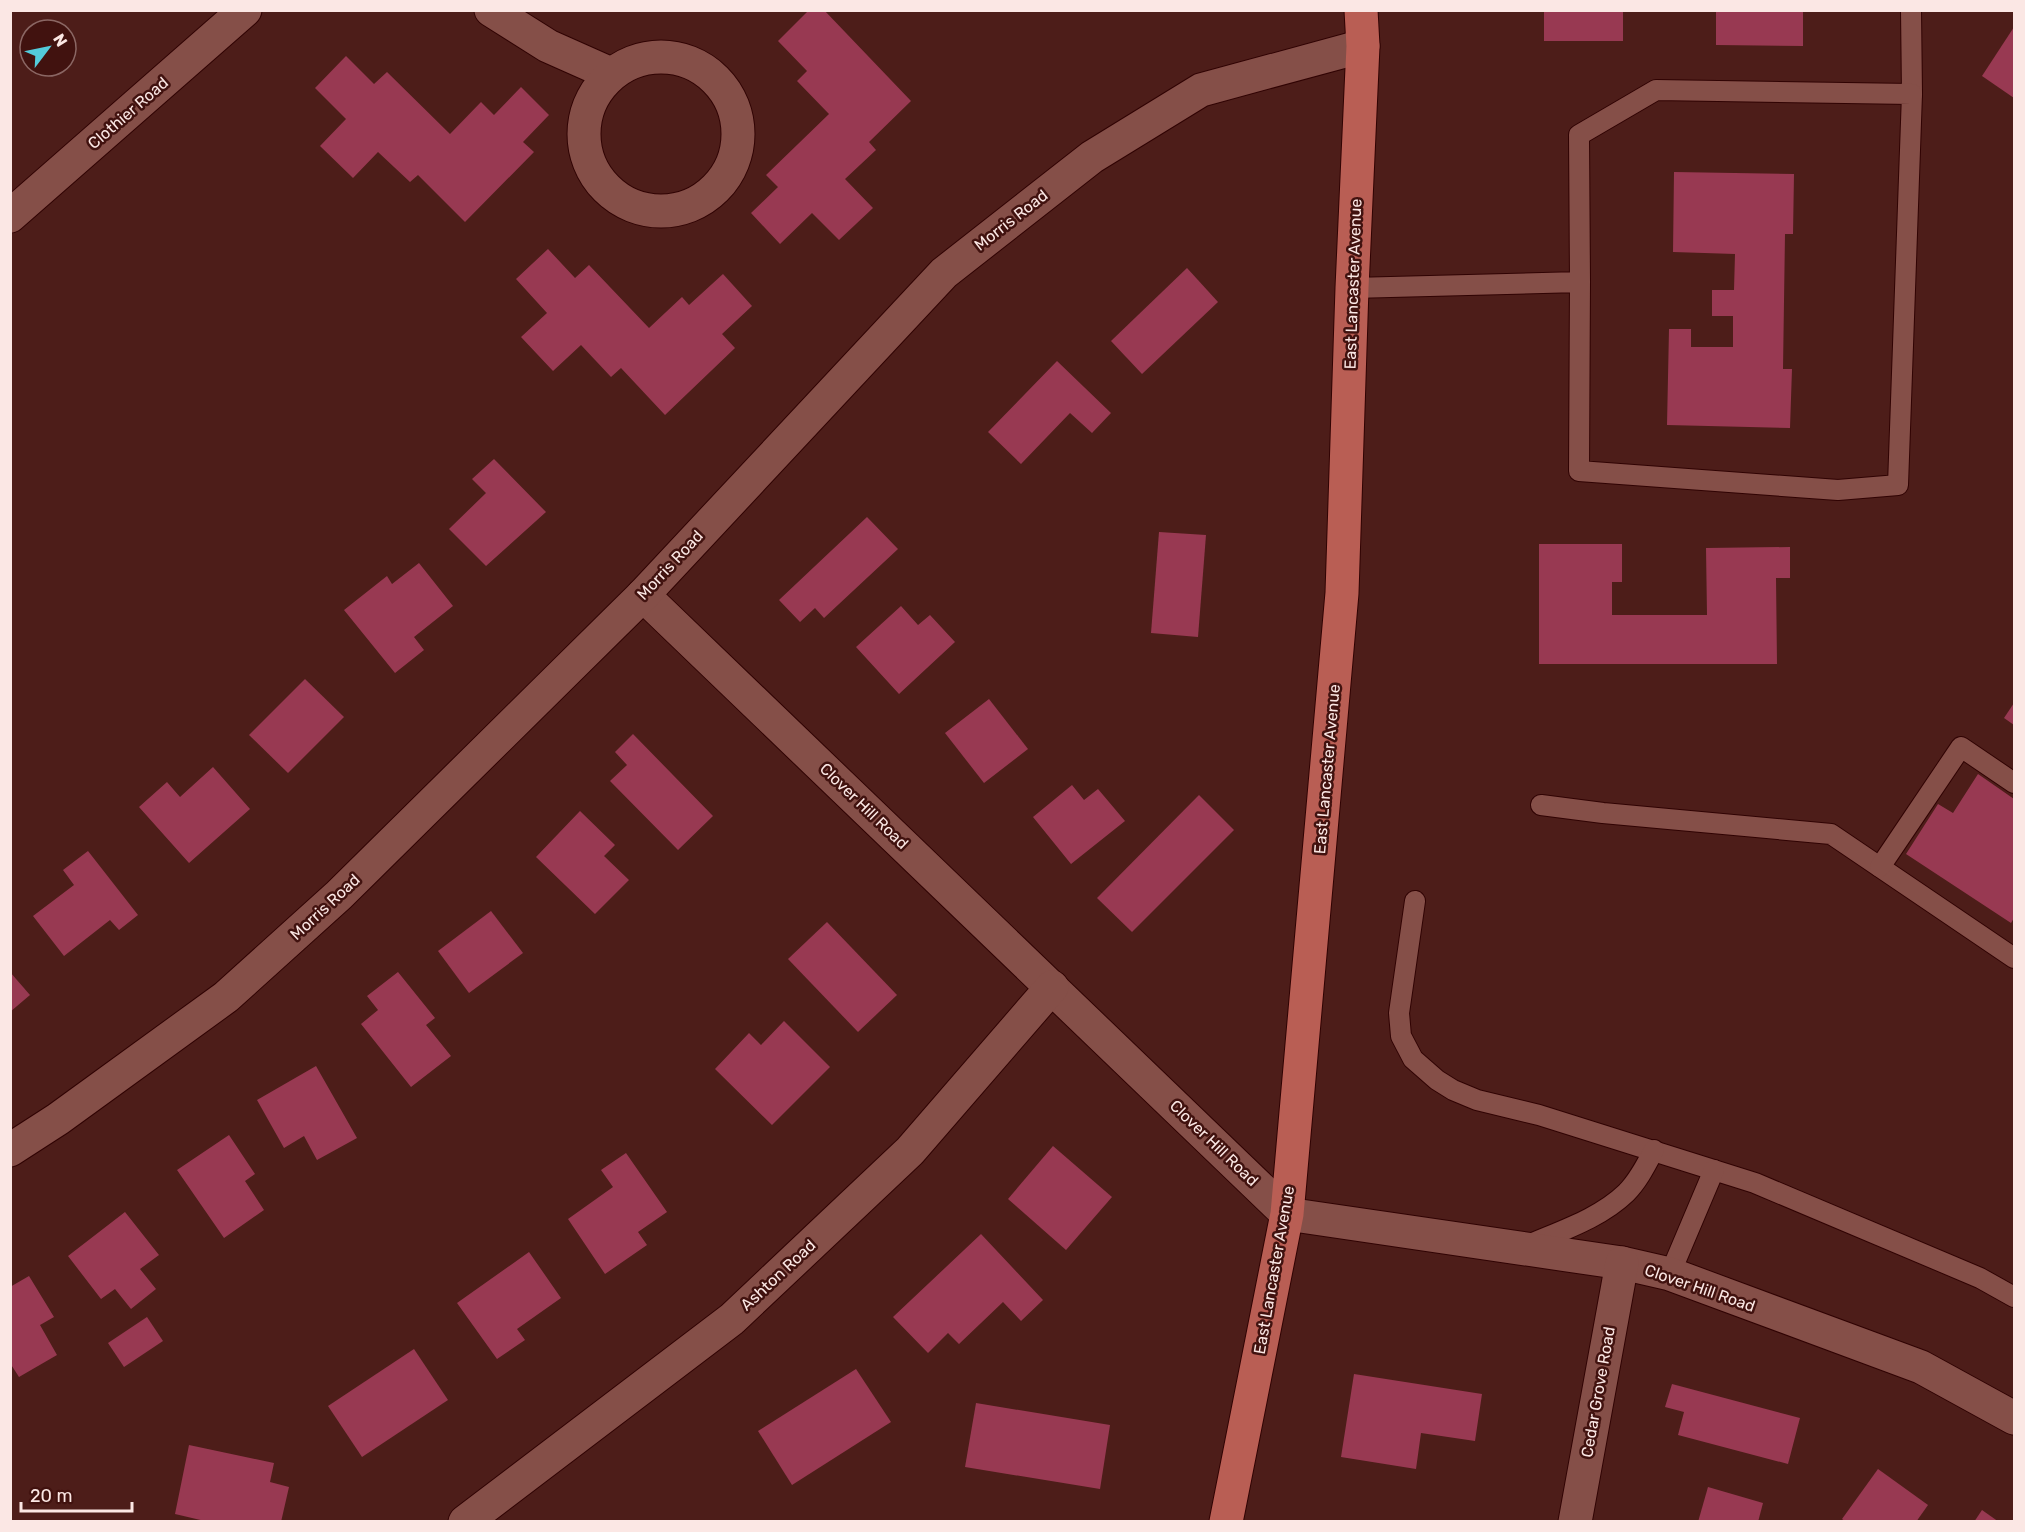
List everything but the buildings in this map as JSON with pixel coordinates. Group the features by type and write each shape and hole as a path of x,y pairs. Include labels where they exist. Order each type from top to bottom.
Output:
{"highway":[{"name":"East Lancaster Avenue","path":"1226,1521 1287,1214 1342,592 1363,46 1361,10"}],"street":[{"name":"Clothier Road","path":"10,216 245,10"},
{"path":"491,10 548,46 611,74"},
{"name":"Morris Road","path":"10,1150 58,1119 226,997 339,896 643,595 944,273 1092,157 1201,90 1363,46"},
{"path":"670,56 692,63 715,77 732,101 738,124 737,151 726,176 697,203 682,209 655,211 622,201 611,193 593,172 584,146 584,120 594,94 611,74 643,58 670,56"},
{"name":"Clover Hill Road","path":"643,595 1287,1214 1622,1263 1670,1274 1921,1367 2014,1419"},
{"name":"Ashton Road","path":"465,1521 732,1319 910,1150 1052,987"},
{"name":"Cedar Grove Road","path":"1575,1521 1622,1263"}],"lane":[{"path":"1911,10 1912,94 1898,485 1838,490 1579,471 1579,135 1656,90 1912,94"},
{"path":"1352,288 1580,282"},
{"path":"1880,867 1961,747 2014,783"},
{"path":"1541,805 1603,813 1832,834 2014,958"},
{"path":"1415,901 1399,1013 1401,1036 1413,1059 1437,1080 1477,1100 1539,1114 1766,1187 1980,1278 2014,1297"},
{"path":"1521,1248 1581,1222 1610,1206 1627,1192 1654,1150"},
{"path":"1670,1274 1714,1170"}]}
